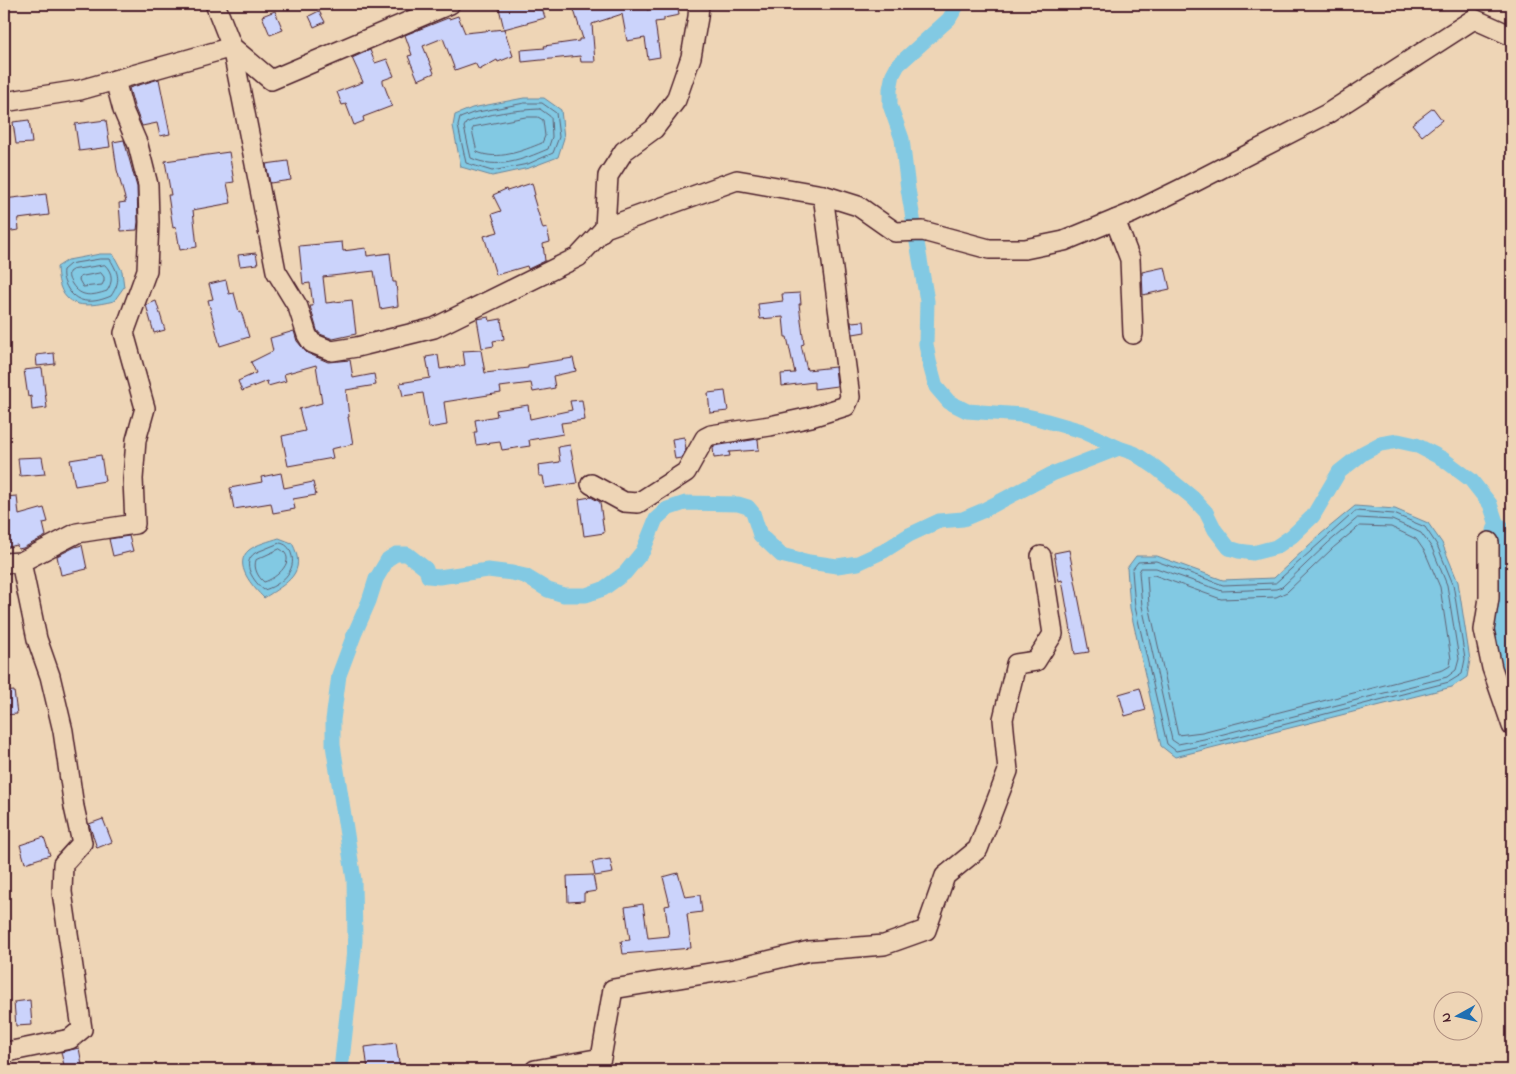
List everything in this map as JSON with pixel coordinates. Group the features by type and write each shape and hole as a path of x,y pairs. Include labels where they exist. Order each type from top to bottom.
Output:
{"street":[{"path":"215,4 232,47 276,271 298,307 307,335 312,343 332,351 357,347 434,328 578,257 605,228 737,180 823,196 858,206 895,232 922,231 989,249 1025,249 1064,241 1115,220 1181,189 1327,114 1479,11 1512,36"},
{"path":"232,47 271,80 450,4"},
{"path":"605,228 608,176 624,151 654,130 676,100 691,57 699,4"},
{"path":"4,102 80,90 232,47"},
{"path":"4,1054 70,1039 82,1029 62,892 62,864 82,843 74,807 63,731 50,676 12,563 77,532 135,524 133,479 136,440 145,408 124,334 147,270 148,185 138,145 123,110 115,80"},
{"path":"591,484 624,502 638,503 686,472 705,438 710,435 811,417 846,406 850,397 823,196"},
{"path":"1115,220 1130,259 1133,334"},
{"path":"1489,542 1489,598 1484,630 1492,668 1512,726"},
{"path":"535,1070 601,1058 613,989 734,969 810,951 884,945 926,930 946,876 978,849 1008,771 1003,719 1016,664 1036,661 1053,634 1041,556"}],"water":[{"path":"524,98 544,98 561,110 564,138 558,157 529,168 492,176 461,167 453,126 455,115 472,108"},
{"path":"100,254 113,254 122,271 124,287 114,301 82,305 67,298 62,291 57,267 68,260"},
{"path":"1355,506 1395,509 1428,523 1442,543 1458,582 1470,660 1467,677 1452,687 1175,757 1161,746 1130,608 1127,568 1136,556 1157,556 1223,580 1274,578 1321,534"},
{"path":"279,538 292,543 298,562 296,570 287,582 264,598 246,575 243,568 244,556 252,548"}],"building":[{"path":"498,4 541,4 545,18 504,29"},
{"path":"602,4 647,4 647,10 677,4 679,15 664,18 664,21 655,22 660,57 648,59 645,38 627,41 622,14 592,24 595,62 581,62 580,56 522,62 521,50 545,48 544,46 583,39 574,10"},
{"path":"275,11 283,30 270,35 262,16"},
{"path":"319,11 325,22 314,27 309,16"},
{"path":"458,16 465,33 504,29 513,56 498,62 497,60 479,70 475,63 455,70 443,38 423,46 434,73 418,80 408,56 412,55 405,35"},
{"path":"370,50 375,63 387,59 394,76 383,80 392,106 363,117 364,121 354,125 346,104 342,105 337,92 363,82 352,58"},
{"path":"159,79 170,134 160,136 157,123 142,126 129,88"},
{"path":"1433,108 1442,120 1422,136 1412,124"},
{"path":"29,120 32,143 16,144 13,122"},
{"path":"106,120 110,147 79,151 75,124"},
{"path":"124,140 137,187 138,222 137,230 121,231 119,203 126,202 117,170 113,142"},
{"path":"229,152 234,182 227,183 231,203 193,210 197,247 180,250 176,227 173,228 168,195 171,195 165,161"},
{"path":"288,161 291,180 270,183 266,164"},
{"path":"532,183 535,195 533,196 543,229 547,228 550,242 543,244 545,261 528,269 527,266 496,275 484,236 498,232 492,214 501,211 493,195 506,189 507,191"},
{"path":"46,194 49,215 18,219 19,230 4,232 4,199"},
{"path":"342,242 343,251 366,248 367,256 390,253 393,282 396,282 398,306 380,309 374,271 323,277 326,303 352,300 356,334 333,339 320,334 317,330 310,306 313,306 310,283 303,284 299,246"},
{"path":"256,253 258,264 240,266 238,255"},
{"path":"1165,267 1170,289 1143,295 1142,272"},
{"path":"226,280 229,294 234,293 249,337 220,346 208,300 213,299 209,284"},
{"path":"800,293 801,304 799,304 804,344 801,345 807,370 835,367 837,386 814,389 814,382 782,386 781,374 795,373 787,337 785,337 783,317 760,319 758,304 783,301 782,294"},
{"path":"156,301 165,330 154,333 146,305"},
{"path":"489,317 490,321 501,319 504,339 493,341 494,346 482,348 477,319"},
{"path":"864,321 865,332 853,334 851,322"},
{"path":"294,331 297,341 307,353 328,362 350,360 353,378 374,374 376,385 346,390 353,444 331,449 333,458 288,466 282,436 305,431 299,409 322,403 316,365 284,374 286,381 268,386 267,381 242,391 238,381 256,373 251,362 273,351 270,338"},
{"path":"481,350 485,373 528,368 528,365 573,358 576,371 553,376 555,388 533,392 531,383 500,387 501,393 444,402 447,425 429,428 423,393 403,396 400,383 430,378 426,357 438,355 440,369 465,365 463,351"},
{"path":"54,353 55,364 37,366 36,355"},
{"path":"42,368 47,408 32,410 31,396 28,397 24,370"},
{"path":"725,391 728,411 710,413 708,393"},
{"path":"582,400 585,420 561,423 563,434 529,440 530,446 502,450 500,442 476,445 474,432 477,432 475,420 497,416 496,410 528,405 530,419 572,410 570,401"},
{"path":"684,437 686,449 681,458 675,459 672,439"},
{"path":"758,439 759,450 729,452 730,456 714,458 714,446"},
{"path":"570,445 577,483 545,488 543,476 539,476 538,465 560,462 558,447"},
{"path":"101,455 105,481 75,486 70,460"},
{"path":"42,457 45,474 20,476 18,458"},
{"path":"281,473 284,488 313,482 316,495 293,499 295,509 273,513 271,503 234,509 230,488 262,482 261,477"},
{"path":"17,496 19,515 44,508 48,522 43,523 46,536 23,548 18,549 17,545 4,548 4,497"},
{"path":"591,497 600,502 604,533 584,536 579,499"},
{"path":"129,536 133,551 113,556 109,539"},
{"path":"82,545 87,569 61,575 57,556"},
{"path":"1069,550 1089,652 1075,654 1062,580 1059,581 1054,553"},
{"path":"1140,688 1146,710 1125,716 1119,694"},
{"path":"14,691 17,714 4,715 4,692"},
{"path":"103,819 112,842 97,848 89,824"},
{"path":"44,837 50,855 25,863 20,845"},
{"path":"610,859 613,873 595,876 592,862"},
{"path":"678,873 685,897 700,895 702,912 687,914 691,948 623,954 621,941 630,940 625,907 643,904 648,938 669,936 665,906 670,905 663,877"},
{"path":"593,875 596,891 584,893 584,901 568,902 567,876"},
{"path":"30,1000 32,1025 16,1026 14,1002"},
{"path":"396,1043 400,1070 368,1070 365,1047"},
{"path":"79,1048 83,1070 65,1070 61,1052"}],"waterway":[{"path":"958,4 949,19 898,65 893,74 890,89 890,105 902,139 908,189 927,301 926,344 929,361 936,387 949,402 967,411 1022,415 1040,419 1082,431 1134,453 1155,467 1193,498 1206,512 1215,530 1229,548 1239,551 1253,553 1276,547 1292,536 1313,516 1339,472 1363,453 1380,444 1398,441 1416,445 1443,459 1471,480 1490,504 1499,531"},
{"path":"341,1070 355,941 354,880 333,745 333,720 339,675 376,579 388,559 396,554 407,554 426,569 428,576 439,577 488,570 525,576 548,590 564,595 586,595 603,589 625,573 643,551 656,519 667,509 685,503 738,504 748,507 753,513 760,535 781,555 837,566 858,563 939,521 963,519 1052,474 1119,448"},
{"path":"1499,531 1506,552 1505,590 1500,624 1512,680"}]}
